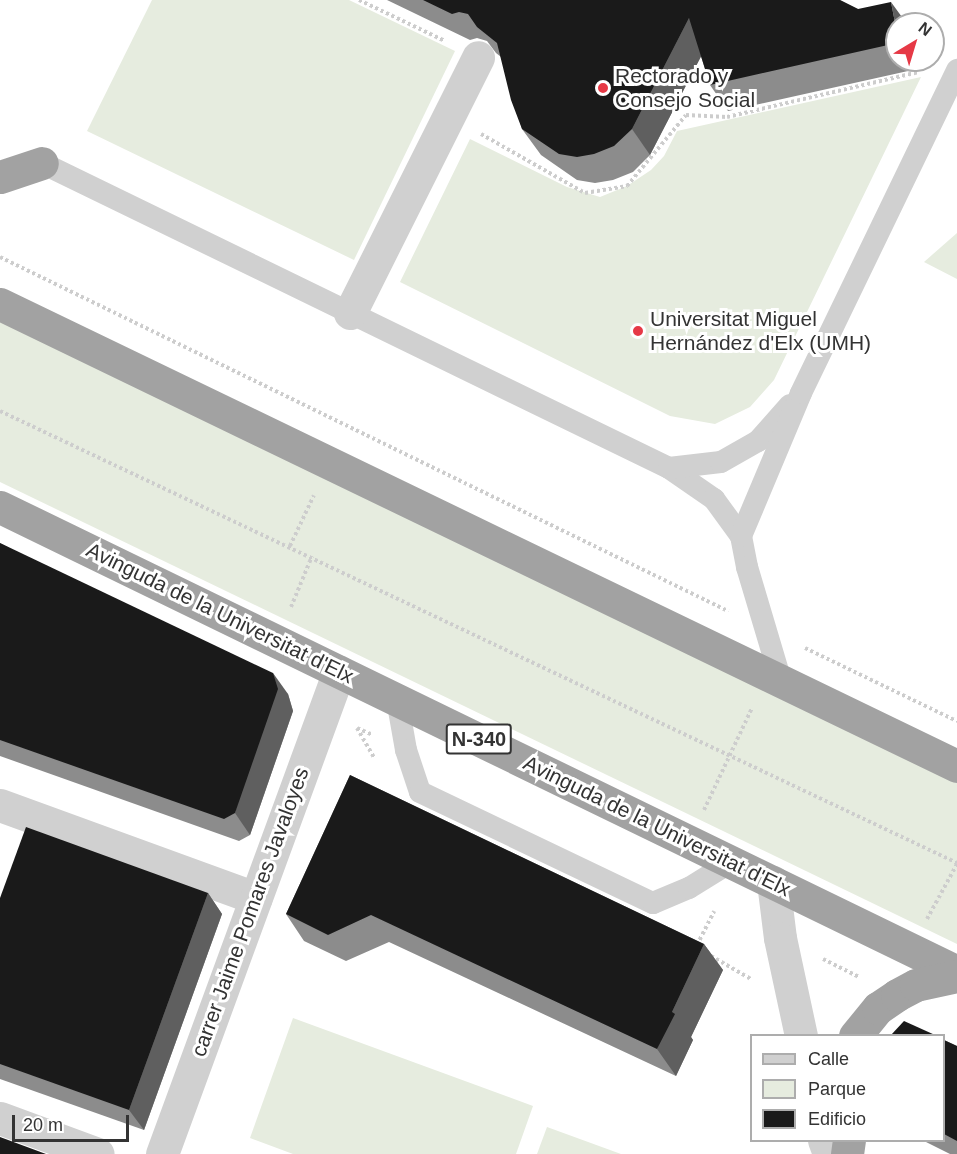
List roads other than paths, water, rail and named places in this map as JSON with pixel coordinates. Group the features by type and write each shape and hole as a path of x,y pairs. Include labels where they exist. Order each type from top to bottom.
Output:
{"highway":[{"path":"0,177 42,163"},
{"path":"0,304 957,766"},
{"name":"Avinguda de la Universitat d'Elx","path":"0,507 957,972"},
{"path":"856,1034 878,1008 916,985 957,976"}],"street":[{"path":"350,313 478,57"},
{"name":"carrer Jaime Pomares Javaloyes","path":"162,1154 339,671"},
{"path":"0,805 256,898"},
{"path":"773,882 780,938 801,1034"},
{"path":"0,1118 98,1154"}],"lane":[{"path":"741,536 801,393 957,70"},
{"path":"42,163 669,468 714,499 741,536 781,681"},
{"path":"669,468 721,462 758,441 801,393"},
{"path":"397,699 406,750 420,792 653,903 689,888 731,862"}],"place":[{"name":"Rectorado y Consejo Social","path":"603,88"},
{"name":"Universitat Miguel Hernández d'Elx (UMH)","path":"638,331"}]}
